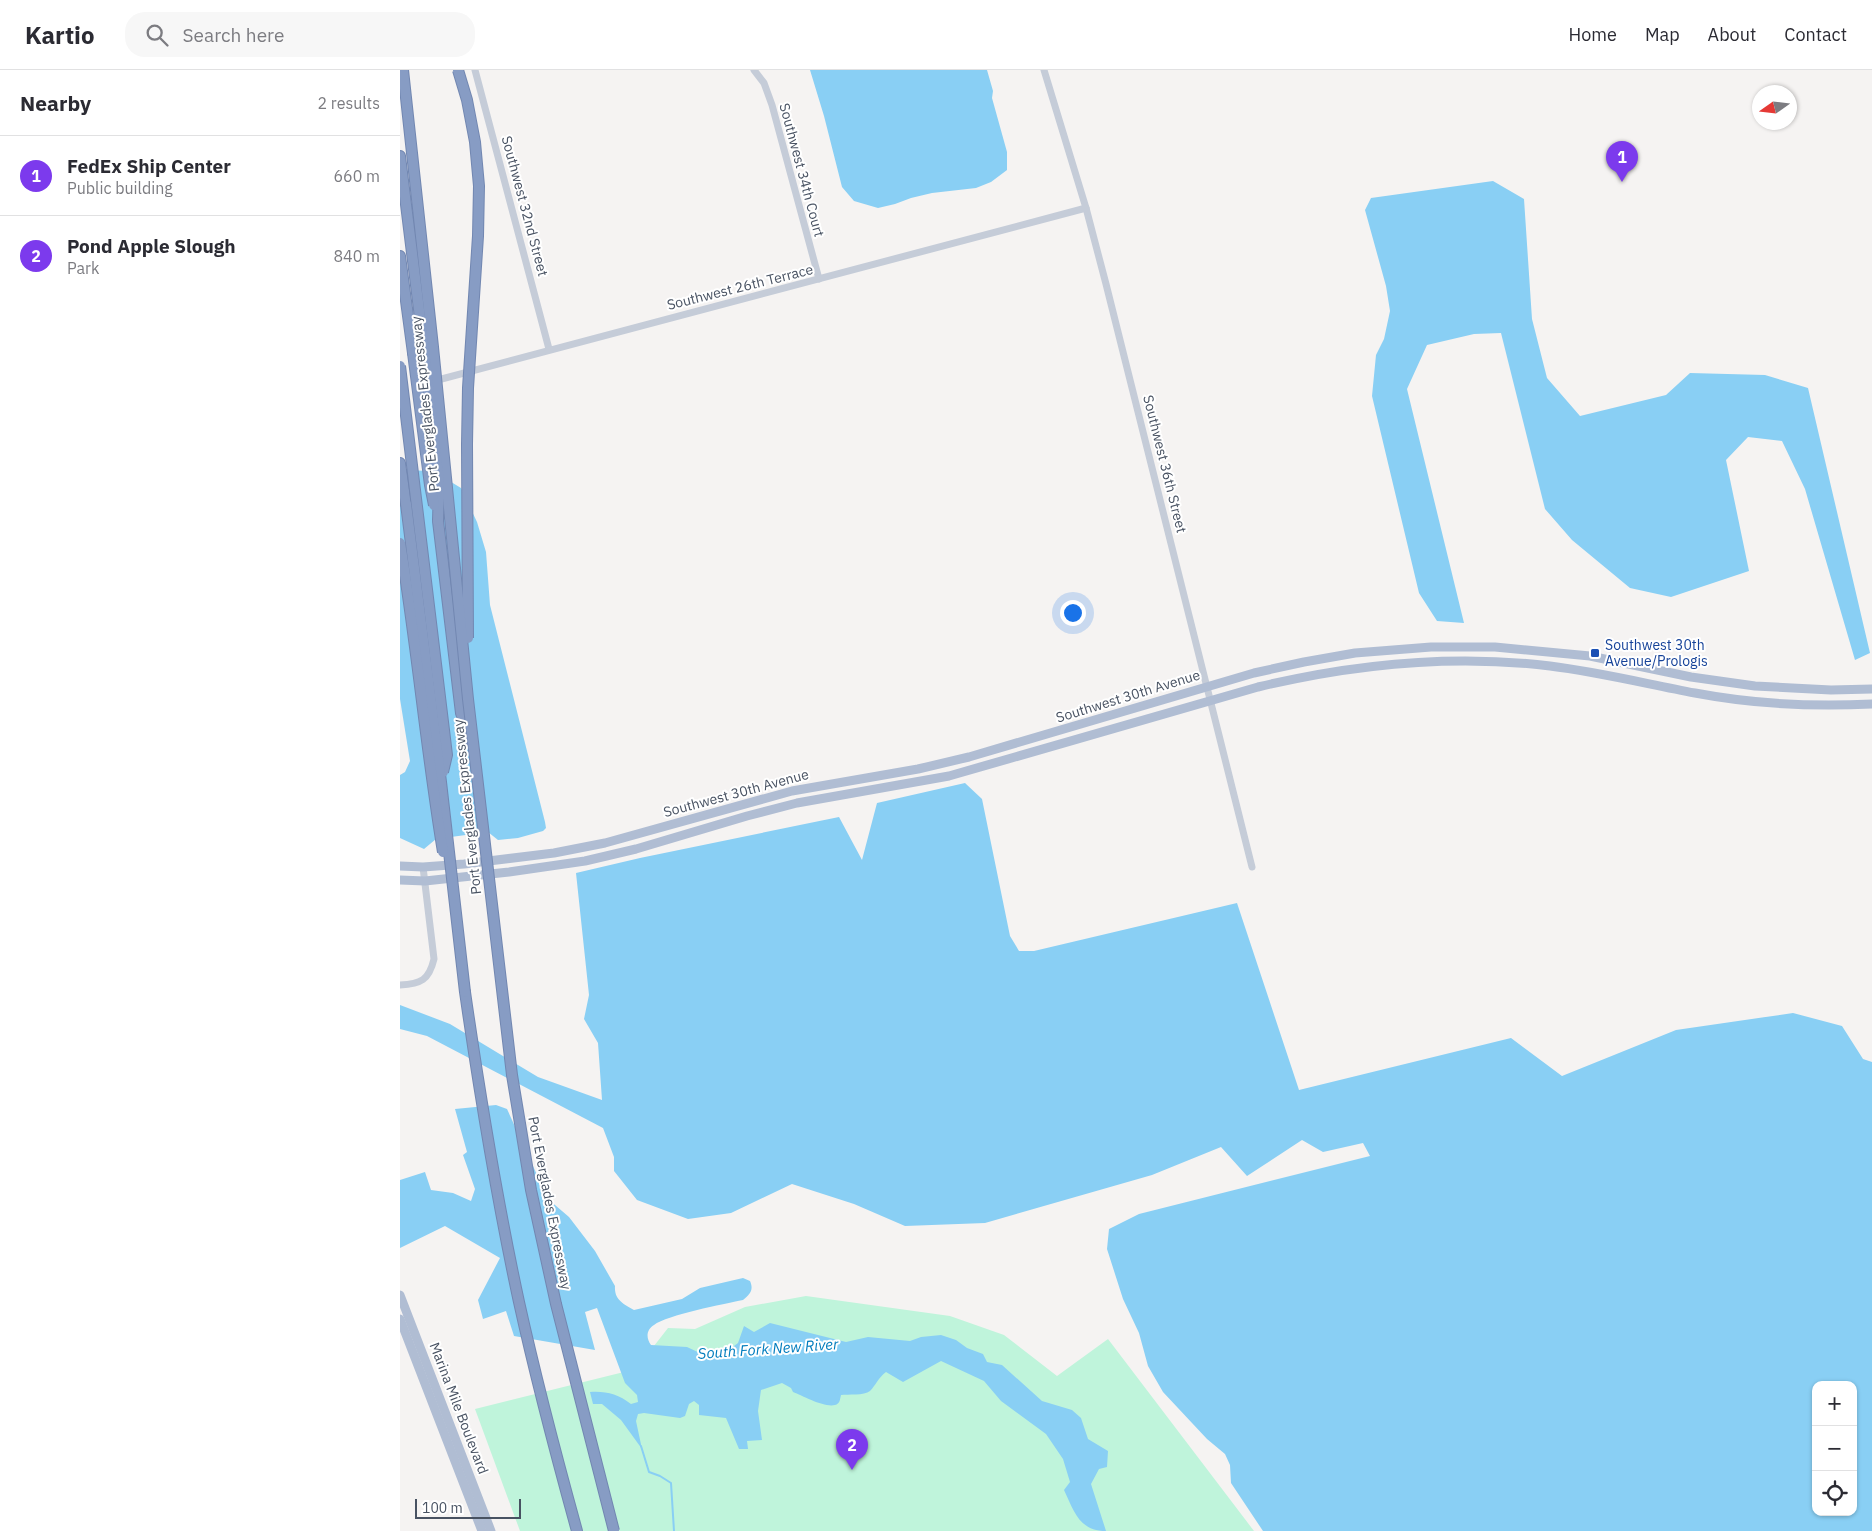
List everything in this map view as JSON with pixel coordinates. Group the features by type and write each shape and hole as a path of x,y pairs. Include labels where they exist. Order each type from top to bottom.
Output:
{"highway":[{"name":"Port Everglades Expressway","path":"403,70 428,349 512,1075 531,1190 556,1304 614,1531"},
{"path":"458,70 467,100 475,142 479,186 478,236 468,388 468,699"},
{"path":"400,156 428,349 439,483 438,521"},
{"path":"400,256 430,485 438,521 461,714 474,752"},
{"path":"400,366 447,755 441,782"},
{"name":"Port Everglades Expressway","path":"400,463 478,1086 519,1302 539,1388 577,1531"},
{"path":"400,543 409,598 433,793 465,992"}],"main road":[{"name":"Southwest 30th Avenue","path":"400,866 423,867 554,854 589,847 767,797 817,786 943,764 1207,686 1330,656 1399,648 1456,646 1520,648 1590,656 1691,677 1755,686 1831,690 1872,689"},
{"name":"Southwest 30th Avenue","path":"400,880 425,880 535,869 611,856 780,807 937,778 1018,757 1283,681 1359,667 1411,662 1475,661 1526,664 1595,672 1696,693 1747,700 1793,704 1872,704"},
{"path":"1014,744 1018,757"},
{"name":"Marina Mile Boulevard","path":"400,1295 492,1531"},
{"name":"Marina Mile Boulevard","path":"400,1319 482,1531"}],"street":[{"name":"Southwest 32nd Street","path":"475,70 549,349"},
{"name":"Southwest 34th Court","path":"754,70 764,83 772,104 819,279"},
{"name":"Southwest 36th Street","path":"1044,70 1086,208 1153,466 1252,867"},
{"name":"Southwest 26th Terrace","path":"400,390 1086,208"},
{"path":"400,985 417,984 431,972 434,959 423,867"}],"green space":[{"path":"806,1296 950,1316 1004,1335 1057,1376 1108,1339 1254,1531 520,1531 475,1409 636,1369 668,1328 695,1329 745,1307"}],"water":[{"path":"810,70 987,70 993,91 992,98 1007,152 1007,170 991,182 976,188 932,193 878,208 854,201 842,187"},
{"path":"1493,181 1524,199 1532,319 1547,378 1580,416 1666,395 1690,373 1765,375 1808,388 1870,653 1855,660 1805,489 1782,441 1748,437 1726,460 1749,571 1671,597 1630,588 1572,540 1545,509 1501,333 1474,334 1427,345 1407,389 1464,623 1437,621 1419,593 1372,396 1376,355 1384,339 1390,311 1386,286 1365,210 1371,198"},
{"path":"400,470 433,471 461,488 477,522 486,552 490,605 545,822 546,828 543,831 518,838 498,840 488,832 436,839 424,849 400,838 400,775 405,772 410,761 400,699"},
{"path":"965,783 982,799 1010,936 1019,951 1034,951 1237,903 1299,1090 1511,1038 1562,1076 1676,1030 1793,1013 1842,1026 1863,1059 1872,1062 1872,1531 1263,1531 1231,1483 1230,1465 1225,1454 1207,1439 1163,1392 1148,1366 1139,1333 1123,1299 1107,1249 1109,1229 1139,1214 1370,1156 1363,1143 1323,1152 1302,1140 1247,1176 1221,1147 1152,1175 985,1223 905,1226 854,1204 792,1184 731,1213 688,1219 637,1200 614,1171 614,1157 603,1128 427,1036 400,1029 400,1005 450,1024 538,1077 602,1100 598,1043 584,1019 589,995 576,873 839,817 862,860 877,803"},
{"name":"South Fork New River","path":"496,1105 507,1109 548,1199 569,1217 595,1251 615,1286 616,1295 623,1303 634,1310 682,1299 700,1288 743,1278 750,1281 751,1292 743,1300 671,1317 654,1325 649,1329 648,1334 648,1340 651,1345 687,1347 702,1354 722,1355 738,1343 744,1326 754,1332 770,1323 846,1342 868,1337 910,1341 921,1337 941,1335 956,1340 967,1348 983,1354 987,1362 1002,1365 1042,1401 1072,1410 1081,1418 1088,1439 1108,1451 1107,1467 1099,1469 1091,1484 1106,1531 1089,1528 1083,1524 1075,1512 1064,1490 1070,1482 1063,1459 1046,1434 1001,1401 984,1381 941,1361 903,1382 886,1372 867,1393 841,1395 839,1402 835,1405 826,1405 808,1399 793,1392 791,1388 782,1383 761,1390 758,1411 762,1440 747,1441 748,1449 739,1449 726,1418 699,1415 699,1405 694,1401 689,1404 685,1416 680,1418 644,1413 638,1414 636,1421 642,1449 621,1420 602,1404 593,1404 590,1392 612,1394 631,1404 638,1402 637,1395 625,1383 597,1308 585,1312 595,1350 514,1336 506,1311 483,1319 478,1300 500,1258 445,1226 400,1248 400,1180 425,1172 431,1190 453,1193 471,1201 475,1189 463,1155 467,1152 455,1109"}],"waterway":[{"path":"641,1446 649,1472 671,1483 674,1531"}],"place":[{"name":"FedEx Ship Center","path":"1622,182"},
{"name":"Southwest 30th Avenue/Prologis","path":"1595,653"},
{"name":"Pond Apple Slough","path":"852,1470"}]}
